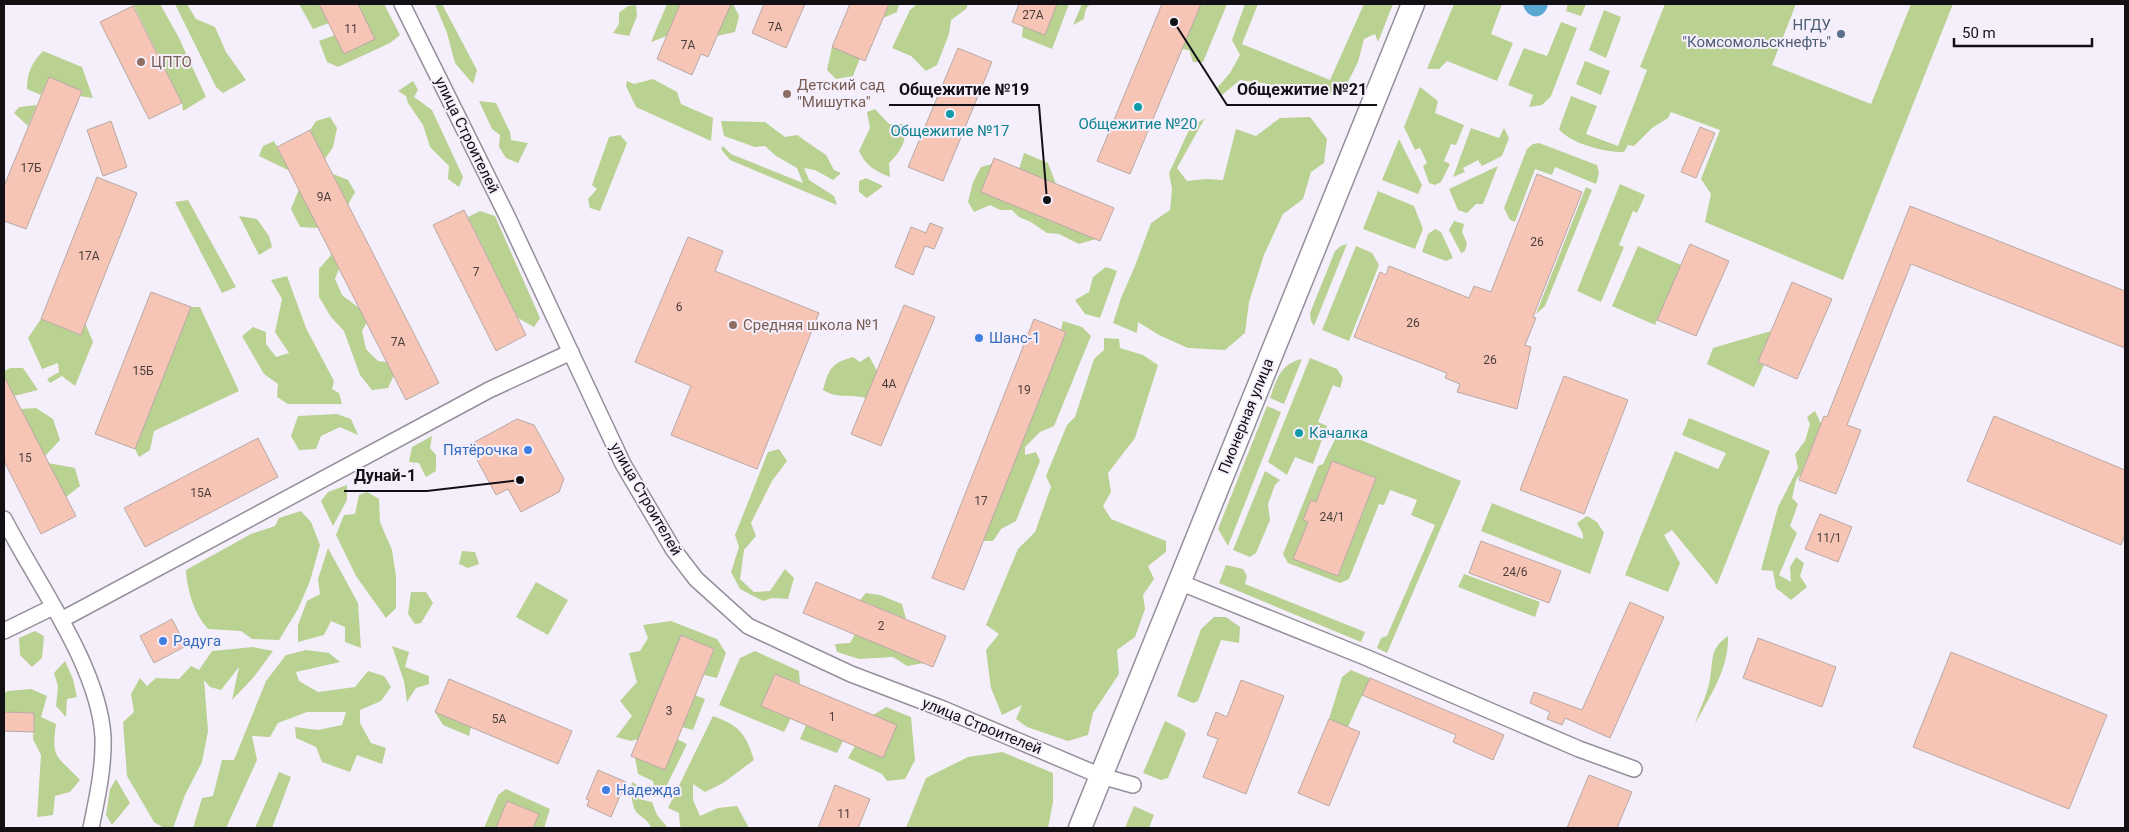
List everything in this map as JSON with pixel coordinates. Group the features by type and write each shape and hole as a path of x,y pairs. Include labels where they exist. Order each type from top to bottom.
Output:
{"main road":[{"name":"Пионерная улица","path":"1080,828 1413,4"}],"street":[{"name":"улица Строителей","path":"402,4 507,216 623,464 673,550 696,579 748,626 851,674 1101,776 1133,785"},
{"path":"4,631 57,614 489,390 571,352"},
{"path":"4,519 57,614 84,669 96,702 103,737 100,784 91,828"},
{"path":"1179,582 1364,657 1579,749 1634,769"}],"green space":[{"path":"133,4 160,4 178,36 206,97 183,111 182,103"},
{"path":"175,4 187,4 196,19 215,27 226,52 246,80 223,93 216,87"},
{"path":"299,4 319,4 329,23 313,29"},
{"path":"358,4 384,4 400,35 390,43 338,67 327,62 319,41 335,35 375,39"},
{"path":"435,4 442,4 477,70 473,84 455,63 447,33"},
{"path":"667,4 680,4 667,36 651,42"},
{"path":"731,4 733,4 739,16 735,32 717,36"},
{"path":"889,4 899,4 897,12 883,18"},
{"path":"917,4 968,4 966,9 951,20 949,34 937,65 926,71 911,56 892,48 910,10"},
{"path":"1057,4 1069,4 1052,49 1022,37 1023,26 1045,35"},
{"path":"1082,4 1091,4 1086,8 1084,19 1073,25"},
{"path":"1201,4 1227,4 1203,62 1193,62 1189,50 1182,49"},
{"path":"1245,4 1258,4 1242,44 1330,80 1364,4 1393,4 1378,42 1375,34 1364,39 1358,62 1347,84 1329,94 1296,96 1269,84 1240,80 1222,95 1216,89 1230,73 1240,55 1232,40"},
{"path":"1454,4 1502,4 1491,34 1513,43 1497,81 1447,61 1439,69 1427,69"},
{"path":"1568,4 1586,4 1581,16 1566,11"},
{"path":"1665,4 1796,4 1772,65 1871,104 1911,4 1953,4 1843,280 1705,222 1711,194 1701,179 1720,130 1671,112 1668,118 1652,128 1634,146 1628,145 1624,152 1616,152 1579,143 1559,129 1571,96 1597,106 1586,134 1618,146 1647,70 1640,67"},
{"path":"636,5 637,16 629,36 613,33 619,24 619,13 628,6"},
{"path":"1604,10 1621,17 1606,58 1589,50"},
{"path":"1561,22 1577,28 1551,96 1542,105 1529,107 1533,95 1508,85 1524,48 1547,56"},
{"path":"832,47 860,58 853,76 836,79 827,70"},
{"path":"43,51 82,67 93,98 80,96 82,91 49,77 41,95 27,89 31,68"},
{"path":"1585,61 1610,71 1601,95 1576,84"},
{"path":"653,79 677,92 681,104 713,118 711,141 636,107 626,86 627,81 634,84"},
{"path":"413,81 418,90 414,97 432,110 463,177 459,187 448,179 449,166 430,147 423,125 408,103 406,96 398,91"},
{"path":"1420,87 1438,101 1435,113 1464,125 1456,145 1451,144 1444,161 1450,164 1441,182 1435,185 1429,183 1423,166 1427,163 1420,148 1415,150 1404,127"},
{"path":"479,101 496,103 510,132 511,140 528,143 518,163 506,158 499,147 500,135 492,129"},
{"path":"37,105 28,126 14,113 19,107"},
{"path":"875,109 889,124 905,124 905,136 902,145 889,163 890,177 871,167 859,151 870,128 867,112"},
{"path":"330,117 337,128 333,147 325,159 310,130 316,121"},
{"path":"1310,117 1327,139 1324,163 1311,172 1303,199 1283,214 1264,255 1249,302 1245,333 1225,350 1188,348 1159,335 1138,322 1137,333 1113,323 1151,223 1170,210 1172,189 1169,173 1190,128 1205,118 1177,168 1187,181 1223,180 1236,129 1256,136 1280,118"},
{"path":"721,121 765,122 785,137 797,135 826,155 834,170 841,173 833,180 815,170 804,168 809,180 834,196 837,205 730,160 721,149 723,146 731,154 803,183 797,168 776,156 765,146 755,147 724,136"},
{"path":"1471,128 1499,138 1504,128 1509,138 1502,156 1482,166 1478,160 1463,168 1465,172 1453,177"},
{"path":"620,135 627,143 600,211 590,208 588,199 597,189 592,185 609,137"},
{"path":"1399,139 1422,185 1418,194 1382,180"},
{"path":"274,141 290,171 259,156 263,146"},
{"path":"1539,143 1597,165 1599,173 1596,184 1555,167 1552,175 1535,169 1515,222 1510,220 1504,208 1527,149 1533,144"},
{"path":"1024,153 1048,163 1056,184 1019,169"},
{"path":"992,164 981,192 1096,239 1079,244 1059,234 1047,233 1031,222 1019,217 1012,210 1000,210 990,205 974,212 968,202 973,182 981,167"},
{"path":"1498,166 1483,204 1476,204 1467,213 1458,210 1449,189"},
{"path":"333,174 348,180 355,192 348,205"},
{"path":"866,178 883,186 867,198 859,192 859,181"},
{"path":"1620,184 1645,195 1637,213 1633,211 1619,245 1624,247 1601,302 1577,291"},
{"path":"1586,187 1592,190 1545,306 1536,314"},
{"path":"299,189 319,228 300,227 291,209"},
{"path":"1378,191 1414,206 1423,229 1415,249 1363,229"},
{"path":"188,200 236,287 222,293 175,202"},
{"path":"480,211 495,216 540,318 534,327 518,318 468,217"},
{"path":"239,216 257,219 269,236 272,247 259,255"},
{"path":"1454,221 1464,224 1462,232 1467,243 1465,251 1461,253 1449,230"},
{"path":"1435,229 1441,232 1453,258 1446,261 1422,252 1428,234"},
{"path":"1347,244 1314,326 1310,313 1335,251"},
{"path":"1356,246 1372,253 1379,265 1349,341 1322,330"},
{"path":"1638,246 1681,265 1655,325 1612,306"},
{"path":"332,254 339,269 335,279 342,295 359,308 367,322 362,331 366,349 378,361 387,362 394,375 388,388 372,390 360,375 344,331 331,317 319,297 319,269"},
{"path":"1106,267 1117,271 1100,318 1085,314 1075,300 1089,292 1093,277"},
{"path":"287,276 306,328 334,381 332,389 339,393 342,404 288,404 277,397 278,384 264,374 242,336 253,327 266,332 266,344 276,357 289,353 275,332 282,299 271,280"},
{"path":"191,307 200,307 239,391 154,431 150,450 139,457 135,449"},
{"path":"41,319 80,335 85,323 93,342 75,386 62,376 50,383 47,379 59,372 58,363 42,369 28,338"},
{"path":"1063,321 1082,327 1091,336 1054,426 1040,432 1025,447 1025,455 1036,452 1040,461 1016,521 1001,529 993,541 983,541 1066,332 1061,330"},
{"path":"1771,331 1758,362 1764,365 1754,387 1707,364 1713,348"},
{"path":"1104,338 1119,339 1120,348 1143,355 1158,365 1135,438 1108,473 1111,492 1103,506 1111,519 1166,541 1166,552 1148,566 1154,579 1143,595 1145,609 1135,637 1117,650 1119,674 1093,713 1088,735 1068,741 1027,727 1016,719 1022,705 1002,715 991,688 986,650 999,634 986,625 1018,549 1035,532 1051,487 1046,476 1067,425 1075,417 1094,359 1104,350"},
{"path":"869,356 877,371 866,398 828,393 823,390 829,372 835,365 853,357 860,362"},
{"path":"1310,358 1337,369 1343,378 1340,388 1333,385 1318,422 1327,426 1313,464 1295,457 1287,475 1268,462"},
{"path":"1302,359 1284,404 1270,398 1280,373 1295,361"},
{"path":"10,368 23,368 38,390 14,396 7,382 4,384 4,371"},
{"path":"1267,406 1281,412 1228,546 1218,529"},
{"path":"36,408 53,419 60,440 45,456 21,409"},
{"path":"1815,411 1821,424 1801,474 1796,480 1792,498 1798,504 1790,526 1797,533 1779,575 1791,582 1790,567 1796,557 1804,563 1800,576 1807,587 1791,600 1776,588 1773,571 1761,570 1778,507 1798,468 1795,454 1805,441 1810,424 1807,417"},
{"path":"337,414 351,419 358,435 340,427 321,436 316,449 299,450 291,436 298,416"},
{"path":"1689,418 1770,451 1717,585 1672,530 1664,535 1680,563 1668,592 1625,575 1675,451 1718,469 1726,453 1682,435"},
{"path":"1339,431 1461,481 1387,653 1377,648 1381,638 1387,636 1435,525 1411,515 1417,500 1390,490 1384,505 1379,504 1349,579 1340,583 1288,563 1283,554 1318,466 1323,464","holes":["1332,461 1376,478 1338,576 1294,559 1308,522 1303,520 1311,500 1316,502"]},
{"path":"432,436 430,448 436,455 436,471 426,477 419,463 409,462 412,447"},
{"path":"779,449 787,461 772,481 751,523 756,536 744,550 740,579 754,592 770,591 785,569 794,578 788,599 772,598 763,601 740,589 731,572 739,547 735,535 768,452"},
{"path":"48,463 75,468 80,486 66,497"},
{"path":"1265,471 1280,480 1275,485 1268,504 1270,520 1256,553 1250,557 1233,550"},
{"path":"347,485 347,500 333,526 321,501 328,492"},
{"path":"367,492 379,499 380,522 392,550 396,576 396,608 386,618 356,576 336,535 344,515 355,514 359,495"},
{"path":"1492,503 1583,539 1583,534 1577,523 1587,516 1597,522 1604,533 1590,574 1481,531"},
{"path":"301,511 311,522 320,545 310,581 298,609 279,640 252,639 241,631 208,629 192,601 186,570 251,534 275,526 279,518"},
{"path":"328,548 358,603 361,648 345,642 345,627 331,621 324,635 298,642 298,625 307,601 320,594 318,579"},
{"path":"462,551 475,552 479,564 468,568 459,564"},
{"path":"1226,565 1243,569 1247,576 1245,584 1365,632 1361,642 1219,583"},
{"path":"1464,574 1540,602 1535,617 1458,587"},
{"path":"536,582 568,600 548,635 516,617"},
{"path":"411,592 426,592 433,603 421,623 415,624 408,614"},
{"path":"866,593 880,595 902,604 906,619 860,600"},
{"path":"1214,617 1226,617 1240,627 1239,643 1221,640 1198,701 1193,703 1177,696 1201,629"},
{"path":"671,621 717,639 726,653 717,678 704,675 714,649 681,635 639,739 631,741 616,737 632,716 620,701 637,682 629,653 640,651 648,638 643,625"},
{"path":"35,631 44,636 42,658 32,667 20,655 19,638"},
{"path":"855,634 924,663 907,666 893,657 859,659 837,652 835,644 850,643"},
{"path":"1728,636 1725,660 1718,682 1695,724 1708,689 1715,651 1717,646"},
{"path":"392,646 409,652 405,667 429,676 429,684 416,688 407,702 404,681"},
{"path":"253,647 273,651 253,678 232,700 239,667 221,690 210,687 204,680 208,731 202,762 185,795 173,828 164,828 154,822 127,776 123,722 134,712 131,694 140,678 147,686 156,678 179,679 191,666 199,670 212,651"},
{"path":"306,650 329,653 340,662 296,672 299,681 318,692 355,687 368,671 384,676 391,687 381,701 360,710 360,723 371,743 386,748 382,764 357,755 350,772 322,762 316,747 296,738 295,727 318,730 342,725 346,712 307,712 278,723 270,737 252,736 257,760 226,828 193,828 202,798 213,796 222,760 234,760 266,681 286,655"},
{"path":"755,651 799,671 800,684 775,674 762,706 791,718 784,732 719,705 740,658"},
{"path":"65,661 73,679 77,697 67,699 66,717 56,706 58,686 54,673"},
{"path":"1351,670 1370,678 1348,727 1329,719 1342,677"},
{"path":"31,689 47,696 41,717 56,724 55,751 61,761 80,780 70,792 55,796 53,815 37,817 41,755 33,739 34,713 4,712 4,693"},
{"path":"695,695 705,699 693,730 682,727"},
{"path":"886,707 911,717 915,760 905,779 887,781 882,774 848,758 873,715"},
{"path":"435,712 471,727 469,736 443,725"},
{"path":"713,716 729,723 740,732 748,743 754,760 723,783 705,792 693,784 693,800 700,816 718,808 737,806 749,828 683,828 680,826 679,813 668,808"},
{"path":"1165,721 1183,730 1186,734 1168,778 1161,780 1143,773"},
{"path":"806,725 843,741 837,753 800,739"},
{"path":"677,739 687,744 667,785 656,797 653,781 638,774 635,758"},
{"path":"1002,752 1053,773 1053,802 1048,828 906,828 926,778 968,757"},
{"path":"279,772 291,777 272,828 255,828"},
{"path":"116,779 130,803 112,825 106,815 110,789"},
{"path":"632,782 637,785 639,799 652,802 657,815 668,828 651,828 648,822 637,812 632,800"},
{"path":"506,789 550,809 544,828 533,828 539,814 507,801 496,828 484,828 498,795"},
{"path":"1134,806 1154,815 1149,828 1125,828"}],"water":[{"path":"1523,4 1548,4 1546,10 1540,16 1531,16"}],"building":[{"path":"319,4 358,4 375,39 344,54"},
{"path":"680,4 731,4 708,57 701,54 692,75 657,59"},
{"path":"764,4 805,4 786,48 752,33"},
{"path":"850,4 889,4 865,61 832,47"},
{"path":"1019,4 1057,4 1045,35 1012,22"},
{"name":"Общежитие №20","path":"1162,4 1201,4 1130,174 1097,161"},
{"name":"ЦПТО","path":"133,6 182,103 149,119 100,22"},
{"name":"Общежитие №17","path":"958,48 992,62 943,181 908,167"},
{"path":"49,77 82,91 26,229 4,221 4,186"},
{"path":"111,121 127,167 103,176 87,130"},
{"path":"1700,127 1715,133 1696,178 1681,172"},
{"path":"310,130 439,383 406,400 277,147"},
{"path":"994,158 1114,208 1100,241 981,192"},
{"path":"1537,174 1582,192 1533,317 1536,318 1525,345 1531,347 1517,409 1457,392 1460,384 1445,378 1447,373 1354,337 1380,272 1386,275 1389,266 1469,298 1474,286 1491,292"},
{"path":"97,177 137,193 81,335 41,319"},
{"path":"1910,206 2125,291 2125,348 1911,264 1847,425 1861,430 1836,494 1799,480 1824,416 1827,417"},
{"path":"464,210 526,335 496,351 433,225"},
{"path":"930,223 943,228 934,249 925,246 913,275 895,267 911,227 926,233"},
{"path":"688,237 723,251 715,271 819,313 757,469 671,435 691,386 635,362"},
{"path":"1690,244 1729,261 1696,336 1657,320"},
{"path":"1792,282 1832,299 1797,379 1758,362"},
{"path":"151,292 191,307 135,449 95,434"},
{"path":"904,305 935,317 881,446 851,434"},
{"path":"1034,319 1066,332 964,590 932,578"},
{"path":"4,376 76,516 41,534 4,461"},
{"path":"1564,376 1628,400 1584,514 1520,490"},
{"path":"1994,416 2125,470 2125,535 2121,545 1967,481"},
{"path":"517,419 534,425 564,479 559,492 521,512 508,489 496,495 469,445"},
{"path":"258,438 278,477 145,547 124,508"},
{"path":"1332,461 1376,478 1338,576 1293,559 1308,522 1303,520 1311,500 1316,502"},
{"path":"1820,514 1852,527 1838,562 1805,549"},
{"path":"1481,541 1561,571 1549,603 1469,573"},
{"path":"816,582 946,636 933,667 803,613"},
{"path":"1630,602 1664,617 1610,738 1565,718 1562,725 1547,719 1550,712 1530,703 1534,692 1582,710"},
{"name":"Радуга","path":"172,619 186,646 154,663 140,636"},
{"path":"681,635 714,649 665,770 631,756"},
{"path":"1758,638 1836,667 1822,707 1743,678"},
{"path":"1951,652 2107,715 2069,809 1913,747"},
{"path":"775,674 897,725 883,758 761,706"},
{"path":"1370,678 1504,735 1493,760 1453,742 1456,735 1362,695"},
{"path":"449,679 572,731 558,764 435,712"},
{"path":"1241,680 1284,696 1246,794 1203,777 1218,739 1207,735 1216,712 1227,717"},
{"path":"4,712 34,713 34,732 4,731"},
{"path":"1329,719 1360,732 1329,806 1298,793"},
{"name":"Надежда","path":"598,770 626,782 611,817 587,806 589,800 586,799"},
{"path":"1589,775 1632,792 1617,828 1567,828"},
{"path":"835,785 870,799 858,828 818,828"},
{"path":"507,801 539,814 533,828 496,828"}],"place":[{"name":"Общежитие №21","path":"1174,22"},
{"name":"НГДУ \"Комсомольскнефть\"","path":"1841,34"},
{"name":"ЦПТО","path":"141,62"},
{"name":"Детский сад \"Мишутка\"","path":"787,94"},
{"name":"Общежитие №20","path":"1138,107"},
{"name":"Общежитие №17","path":"950,114"},
{"name":"Общежитие №19","path":"1047,200"},
{"name":"Средняя школа №1","path":"733,325"},
{"name":"Шанс-1","path":"979,338"},
{"name":"Качалка","path":"1299,433"},
{"name":"Пятёрочка","path":"528,450"},
{"name":"Дунай-1","path":"520,480"},
{"name":"Радуга","path":"163,641"},
{"name":"Надежда","path":"606,790"}]}
